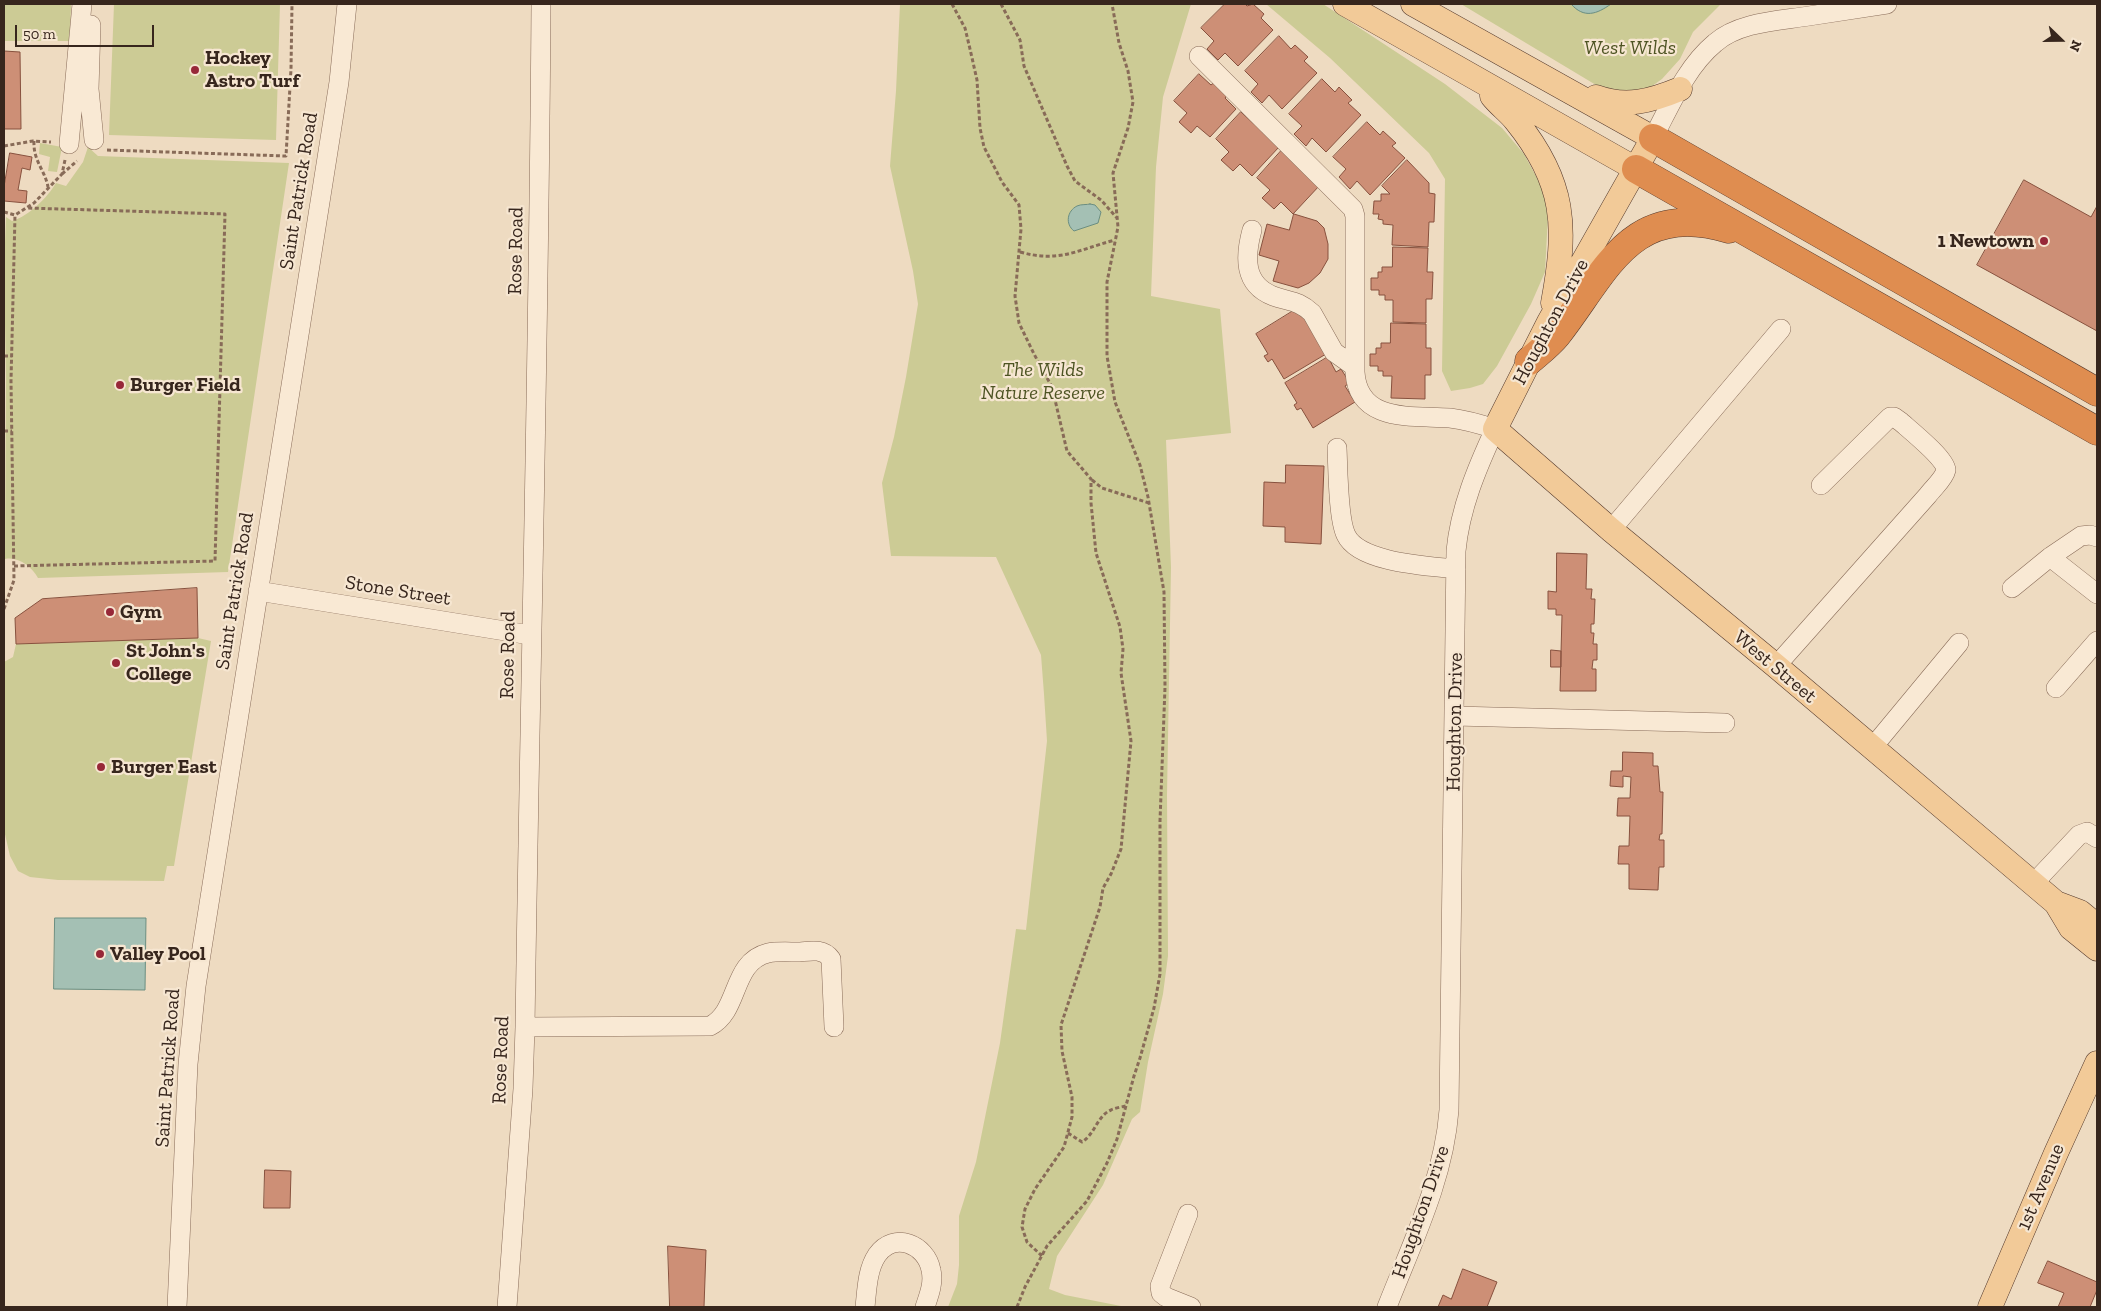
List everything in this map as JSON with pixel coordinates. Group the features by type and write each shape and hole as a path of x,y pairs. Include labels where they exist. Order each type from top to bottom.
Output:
{"highway":[{"path":"1653,138 2097,392"},
{"path":"1636,168 2097,431"},
{"path":"1529,361 1555,337 1620,250 1646,231 1667,224 1690,223 1723,228 1756,238"}],"main road":[{"path":"1345,4 1636,168"},
{"path":"1413,4 1653,138"},
{"path":"1477,80 1514,119 1533,143 1548,168 1557,194 1561,219 1561,244 1549,322"},
{"path":"1561,86 1622,104 1649,101 1680,89"},
{"name":"Houghton Drive","path":"1495,430 1549,322 1653,138"},
{"name":"West Street","path":"1495,430 1610,530 1776,666 2056,903 2080,912 2097,926"},
{"name":"West Street","path":"2056,903 2071,928 2097,949"},
{"name":"1st Avenue","path":"1990,1307 2079,1100 2097,1067"}],"street":[{"path":"68,144 82,4"},
{"path":"92,4 89,89 94,140"},
{"name":"Saint Patrick Road","path":"177,1307 188,1064 196,986 339,82 346,4"},
{"name":"Rose Road","path":"507,1307 522,1099 525,1026 530,635 539,250 541,4"},
{"path":"1653,138 1694,66 1713,44 1733,31 1778,21 1888,4"},
{"path":"1199,56 1353,209 1355,216 1355,367 1356,382 1360,391 1373,406 1397,416 1458,419 1495,430"},
{"path":"1252,230 1247,265 1248,272 1254,281 1274,296 1293,300 1308,309 1334,352 1355,367"},
{"path":"1610,530 1781,329"},
{"path":"1776,666 1928,495 1946,471 1946,466 1940,458 1901,422 1894,417 1890,417 1821,485"},
{"name":"Houghton Drive","path":"1387,1307 1437,1175 1444,1151 1448,1125 1458,537 1463,512 1474,476 1495,430"},
{"path":"1337,448 1342,517 1346,535 1356,548 1382,558 1409,565 1456,569"},
{"path":"2012,588 2050,557 2080,536 2090,535 2097,537"},
{"path":"2050,557 2097,594"},
{"name":"Stone Street","path":"258,591 530,635"},
{"path":"2056,688 2097,641"},
{"path":"1872,748 1960,643"},
{"path":"1456,716 1725,723"},
{"path":"2033,884 2079,835 2087,832 2097,838"},
{"path":"525,1026 710,1026 725,1014 739,978 748,965 758,957 768,952 820,951 827,954 831,959 834,1027"},
{"path":"1188,1214 1160,1286 1160,1293 1191,1307"},
{"path":"865,1307 867,1285 873,1264 883,1249 890,1244 898,1242 912,1244 919,1248 929,1261 932,1286 925,1307"}],"path":[{"path":"94,140 100,150 286,156 292,69 292,4"},
{"path":"952,4 965,28 977,80 980,128 984,147 1005,188 1019,205 1021,229 1016,296 1019,323 1052,387 1067,451 1091,479 1102,488 1149,503"},
{"path":"1001,4 1020,40 1024,66 1075,181 1101,200 1117,218"},
{"path":"1017,1307 1025,1287 1047,1246 1087,1201 1107,1163 1126,1106 1154,1008 1160,974 1160,821 1165,687 1164,592 1149,503 1140,465 1115,402 1107,356 1107,282 1117,218 1114,173 1128,128 1133,102 1128,71 1119,44 1112,4"},
{"path":"4,146 43,140 68,144 62,174 27,208 15,215 4,212"},
{"path":"34,141 34,152 47,179 48,187"},
{"path":"14,566 215,561 225,214 27,208"},
{"path":"4,609 14,580 12,356 15,215"},
{"path":"1020,252 1049,257 1062,256 1115,240"},
{"path":"4,356 12,356"},
{"path":"4,432 12,432"},
{"path":"1042,1256 1027,1242 1022,1227 1025,1209 1035,1189 1064,1147 1072,1117 1072,1097 1062,1051 1061,1024 1100,907 1103,888 1121,849 1128,798 1131,741 1121,673 1123,649 1120,627 1096,553 1091,503 1091,479"},
{"path":"1068,1132 1082,1142 1089,1137 1103,1115 1110,1110 1126,1106"}],"green space":[{"path":"4,4 71,4 70,41 4,41"},
{"name":"Hockey Astro Turf","path":"114,4 280,4 276,140 109,135"},
{"name":"The Wilds Nature Reserve","path":"900,4 1191,4 1163,97 1156,167 1151,296 1220,309 1231,433 1166,440 1171,567 1167,795 1168,956 1163,994 1148,1062 1140,1112 1132,1119 1103,1185 1057,1256 1049,1289 1065,1295 1126,1307 948,1307 957,1284 959,1216 976,1162 1000,1043 1016,929 1026,930 1047,741 1041,655 996,557 891,556 882,483 894,437 918,304 913,271 890,166"},
{"path":"1266,4 1323,4 1445,84 1502,128 1524,154 1544,191 1548,215 1545,272 1531,304 1497,366 1483,384 1451,391 1442,371 1445,179 1429,153 1330,58"},
{"name":"West Wilds","path":"1461,4 1721,4 1693,32 1680,59 1662,79 1638,96 1596,85"},
{"path":"40,143 62,147 57,172 48,171 50,157 39,154"},
{"name":"Burger Field","path":"88,147 98,156 289,163 228,572 38,578 24,563 15,559 5,559 6,379 4,268 6,217 12,221 18,219 43,200 56,183 66,186 83,162"},
{"path":"198,638 211,641 174,866 167,866 164,881 58,880 30,877 18,871 10,856 4,830 4,662 13,657 16,644"}],"shaded area":[{"path":"1571,4 1611,4 1596,12 1586,13 1576,9"},
{"path":"1079,205 1095,205 1101,212 1098,223 1074,231 1069,225 1069,214"},
{"name":"Valley Pool","path":"55,918 146,918 145,990 54,989"}],"building":[{"path":"1225,4 1245,4 1247,6 1253,4 1264,14 1261,18 1273,30 1238,66 1225,53 1218,60 1207,49 1214,41 1201,28"},
{"path":"1279,36 1291,49 1295,45 1308,57 1304,61 1317,73 1282,109 1269,95 1262,103 1251,92 1258,84 1245,71"},
{"path":"4,51 20,52 21,129 4,129"},
{"path":"1199,74 1211,85 1216,81 1229,93 1225,98 1236,109 1210,137 1197,126 1191,133 1179,122 1187,113 1174,101"},
{"path":"1322,79 1335,92 1339,87 1352,100 1348,103 1361,115 1326,152 1312,138 1306,146 1294,134 1302,126 1289,114"},
{"path":"1241,112 1254,124 1258,119 1279,147 1252,176 1240,164 1233,171 1221,160 1229,152 1216,139"},
{"path":"1367,122 1380,135 1383,131 1396,143 1392,146 1405,158 1370,195 1357,181 1350,189 1339,177 1346,169 1333,157"},
{"path":"1282,150 1320,185 1293,214 1281,202 1274,209 1262,198 1270,190 1257,178"},
{"path":"10,153 32,157 30,170 22,168 18,190 27,191 26,203 4,201 4,187"},
{"path":"1407,160 1429,183 1429,193 1435,194 1434,222 1429,222 1428,247 1392,245 1393,225 1383,224 1383,220 1378,219 1379,214 1373,214 1374,201 1381,201 1381,194 1390,194 1382,186"},
{"name":"1 Newtown","path":"2024,180 2091,217 2097,206 2097,331 1977,265"},
{"path":"1294,214 1317,221 1324,228 1328,244 1328,259 1320,273 1309,283 1298,288 1273,281 1279,261 1259,255 1267,224 1289,230"},
{"path":"1393,247 1428,248 1427,272 1433,272 1432,299 1426,299 1426,323 1393,322 1393,300 1385,300 1385,295 1379,295 1379,290 1371,290 1371,278 1378,278 1378,272 1382,272 1382,267 1392,267"},
{"path":"1298,308 1326,354 1284,379 1272,359 1268,362 1264,356 1268,354 1256,334"},
{"path":"1391,323 1426,324 1426,348 1431,348 1431,375 1425,375 1425,399 1391,398 1392,376 1383,376 1383,371 1378,371 1378,366 1370,366 1370,354 1376,354 1376,348 1381,348 1381,343 1390,343"},
{"path":"1328,357 1336,372 1341,369 1350,383 1345,386 1355,402 1313,428 1301,408 1297,410 1294,405 1297,403 1285,383"},
{"path":"1286,465 1324,466 1321,544 1285,542 1285,527 1263,526 1264,482 1285,483"},
{"path":"1557,553 1587,554 1586,589 1592,589 1591,599 1595,599 1594,624 1591,624 1591,633 1594,633 1593,644 1597,644 1597,660 1593,660 1592,669 1596,669 1596,691 1560,691 1562,615 1556,615 1556,609 1548,609 1548,591 1556,592"},
{"name":"Gym","path":"197,588 198,638 16,644 15,618 42,599"},
{"path":"1551,650 1561,651 1561,667 1551,667"},
{"path":"1623,752 1653,753 1653,766 1658,766 1660,792 1663,792 1662,834 1660,834 1659,840 1664,840 1664,867 1659,867 1658,890 1629,889 1629,864 1618,864 1619,846 1629,846 1630,816 1617,816 1618,798 1630,798 1631,777 1623,776 1623,787 1610,786 1611,771 1622,771"},
{"path":"265,1170 291,1171 290,1208 264,1208"},
{"path":"668,1246 706,1250 704,1307 670,1307"},
{"path":"2048,1261 2097,1282 2097,1290 2090,1307 2058,1307 2064,1293 2038,1283"},
{"path":"1463,1269 1497,1282 1487,1307 1438,1307 1443,1295 1451,1299"}],"place":[{"name":"Hockey Astro Turf","path":"195,70"},
{"name":"1 Newtown","path":"2044,241"},
{"name":"Burger Field","path":"120,385"},
{"name":"Gym","path":"110,612"},
{"name":"St John's College","path":"116,663"},
{"name":"Burger East","path":"101,767"},
{"name":"Valley Pool","path":"100,954"}]}
